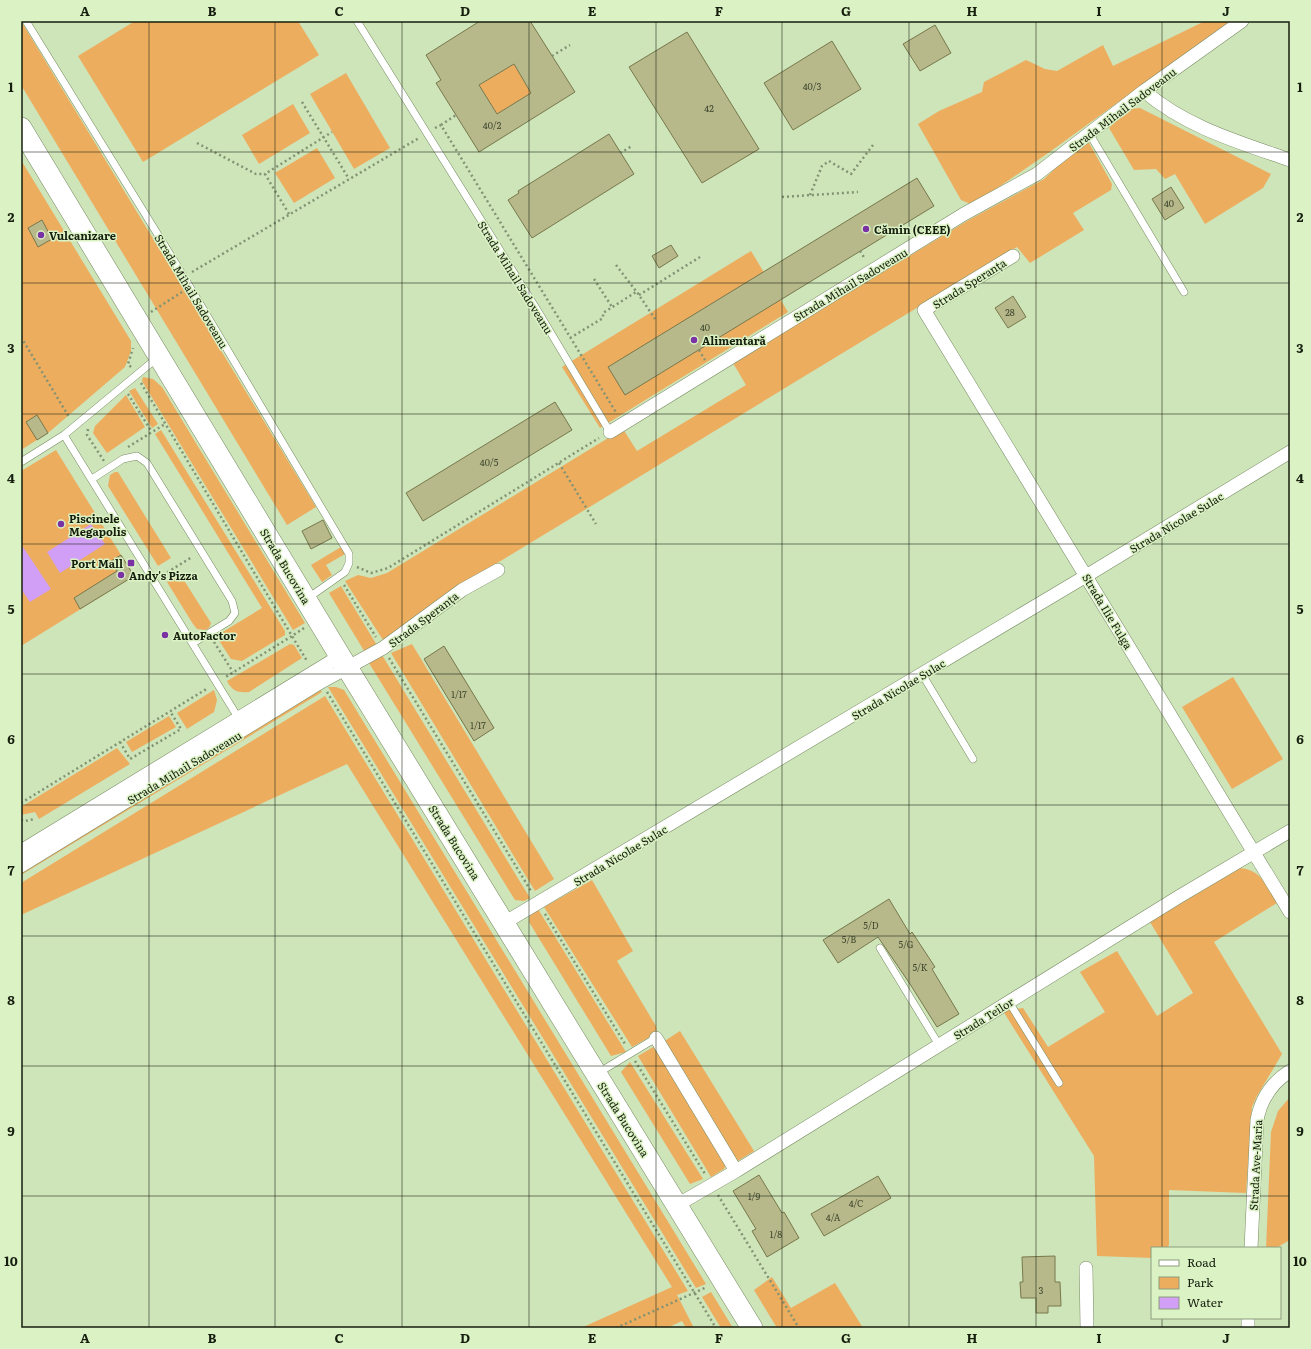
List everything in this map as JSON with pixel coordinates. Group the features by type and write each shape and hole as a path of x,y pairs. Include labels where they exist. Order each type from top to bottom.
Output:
{"main road":[{"name":"Strada Bucovina","path":"21,128 344,662 752,1328"}],"street":[{"name":"Strada Mihail Sadoveanu","path":"610,432 964,214 1037,174 1144,91 1242,21"},
{"path":"1144,91 1162,106 1210,132 1290,160"},
{"name":"Strada Speranța","path":"924,310 1013,256"},
{"name":"Strada Ilie Fulga","path":"924,310 1290,912"},
{"name":"Strada Nicolae Sulac","path":"504,923 1086,576 1290,452"},
{"name":"Strada Speranța","path":"344,662 383,648 462,590 498,570"},
{"name":"Strada Mihail Sadoveanu","path":"21,866 242,724 314,673 344,662"},
{"name":"Strada Mihail Sadoveanu","path":"21,851 242,724 344,662"},
{"name":"Strada Teilor","path":"677,1205 736,1171 1009,1002 1290,831"},
{"path":"656,1038 736,1171"},
{"name":"Strada Ave-Maria","path":"1251,1247 1257,1120 1259,1108 1266,1094 1274,1083 1290,1071"},
{"path":"1086,1268 1087,1328"}],"lane":[{"name":"Strada Mihail Sadoveanu","path":"26,21 184,277 343,542 349,554 349,563"},
{"name":"Strada Mihail Sadoveanu","path":"357,21 426,134 540,313 610,432"},
{"path":"1089,133 1184,292"},
{"path":"21,462 64,435 158,356"},
{"path":"64,435 242,724"},
{"path":"92,479 123,459 136,456 147,463 202,551 232,601 235,614 229,621 193,643"},
{"path":"306,599 339,578 345,572 349,563"},
{"path":"922,674 973,759"},
{"path":"880,948 939,1045"},
{"path":"1009,1002 1059,1083"},
{"path":"597,1074 656,1038"}],"path":[{"path":"552,56 570,45"},
{"path":"302,102 349,179"},
{"path":"137,321 183,291 184,277 456,115"},
{"path":"441,125 623,424"},
{"path":"196,143 256,174 265,174 332,132"},
{"path":"810,195 822,166 829,161 851,174 873,145"},
{"path":"620,153 632,146"},
{"path":"265,174 289,214"},
{"path":"782,197 858,192"},
{"path":"639,295 700,257"},
{"path":"616,265 639,295 654,319"},
{"path":"594,279 612,307"},
{"path":"570,338 603,318 603,313 636,292"},
{"path":"21,337 75,426"},
{"path":"135,385 140,381 314,673"},
{"path":"123,394 131,388"},
{"path":"126,391 152,432"},
{"path":"125,448 165,424"},
{"path":"88,427 87,435 109,468"},
{"path":"349,563 371,573 388,568 610,432"},
{"path":"104,461 111,457"},
{"path":"559,463 596,524"},
{"path":"154,581 202,551"},
{"path":"339,578 799,1328"},
{"path":"208,634 233,672"},
{"path":"21,803 292,636"},
{"path":"324,688 716,1328"},
{"path":"120,742 130,759 181,728 170,711"},
{"path":"21,820 25,821 35,819"},
{"path":"616,1328 722,1280"}],"green space":[{"path":"21,21 316,507 287,525 21,85"},
{"path":"135,21 298,21 319,55 143,162 78,56"},
{"path":"1205,21 1230,21 1051,151 973,205 961,200 918,124 939,111 982,92 984,82 1026,60 1045,69 1057,71 1103,45 1113,66"},
{"path":"514,64 531,93 497,114 479,85"},
{"path":"346,73 390,148 354,169 310,94"},
{"path":"293,104 310,133 259,164 242,135"},
{"path":"1140,108 1271,174 1263,188 1205,224 1175,174 1165,179 1156,169 1134,170 1109,128 1129,109"},
{"path":"1088,141 1112,184 1111,190 1073,213 1084,230 1030,263 1017,247 458,587 383,640 345,581 358,575 371,578 387,573 623,429 637,451 746,385 733,363 967,221 1044,179 1078,147"},
{"path":"317,148 335,178 294,203 275,173"},
{"path":"21,160 131,341 131,351 125,367 48,433 21,450"},
{"path":"751,251 788,312 600,428 562,367"},
{"path":"143,377 153,379 162,387 305,623 293,630 142,381"},
{"path":"135,388 158,424 152,428 129,391"},
{"path":"126,395 145,427 107,453 93,433 95,426"},
{"path":"161,430 285,631 285,635 242,661 231,659 216,636 262,608 155,434"},
{"name":"Piscinele Megapolis","path":"56,450 134,576 21,646 21,471"},
{"path":"118,472 171,558 158,566 108,486 110,475"},
{"path":"341,547 345,554 326,565 332,575 322,582 311,565"},
{"path":"180,574 211,623 209,628 205,630 197,629 193,624 167,582"},
{"path":"341,586 378,647 366,654 329,593"},
{"path":"290,644 294,645 302,658 249,692 236,691 227,681"},
{"path":"412,644 554,879 535,891 391,653"},
{"path":"382,655 530,898 524,901 515,900 369,663"},
{"path":"1233,677 1283,759 1232,789 1182,707"},
{"path":"328,687 336,687 344,690 706,1284 696,1288"},
{"path":"319,688 322,692 21,875 21,869"},
{"path":"214,690 217,700 214,712 187,729 177,713"},
{"path":"325,696 688,1291 677,1295 694,1328 686,1328 682,1321 667,1328 581,1328 672,1287 347,764 21,915 21,883"},
{"path":"169,716 176,727 132,752 126,742"},
{"path":"117,748 130,764 39,819 35,812 21,815 21,807"},
{"path":"1240,868 1254,872 1263,880 1277,903 1214,942 1282,1054 1252,1107 1246,1193 1169,1190 1169,1245 1168,1247 1151,1247 1151,1258 1097,1256 1094,1156 1003,1011 1023,1008 1048,1047 1105,1012 1080,972 1117,951 1157,1016 1193,993 1150,922"},
{"path":"592,880 633,951 617,961 656,1026 657,1033 632,1047 544,907"},
{"path":"538,909 626,1052 611,1056 529,922 530,914"},
{"path":"680,1031 754,1151 736,1162 663,1042"},
{"path":"655,1046 726,1165 724,1169 711,1177 638,1056"},
{"path":"630,1062 703,1179 690,1184 621,1072"},
{"path":"1290,1097 1290,1240 1278,1247 1266,1247 1271,1132 1278,1111"},
{"path":"772,1277 791,1308 835,1283 863,1328 777,1328 754,1290"},
{"path":"711,1292 733,1328 721,1328 702,1297"}],"water":[{"path":"91,524 105,544 60,573 47,552"},
{"path":"21,544 51,589 30,602 21,589"}],"building":[{"path":"480,21 530,21 575,92 479,152 436,83 441,80 426,55","holes":["514,64 531,93 497,114 479,85"]},
{"path":"935,25 951,53 920,71 903,44"},
{"path":"687,32 759,149 702,183 629,67"},
{"path":"832,41 861,89 793,130 764,83"},
{"path":"609,134 634,174 532,238 508,200 519,193 518,191"},
{"path":"917,178 934,206 625,395 608,367"},
{"path":"1171,187 1184,208 1165,220 1152,199"},
{"path":"42,220 52,239 38,247 28,228"},
{"path":"671,245 678,256 659,268 652,256"},
{"path":"1013,296 1026,317 1008,328 995,308"},
{"path":"555,402 572,430 423,521 406,493"},
{"path":"37,415 48,433 37,440 26,422"},
{"path":"323,520 332,538 311,549 302,531"},
{"path":"121,555 134,576 80,609 74,598 117,571 111,561"},
{"path":"444,646 494,728 474,741 424,659"},
{"path":"889,899 910,934 912,932 935,967 932,969 959,1014 937,1027 878,937 838,963 823,940"},
{"path":"759,1175 782,1213 784,1212 799,1238 767,1257 752,1231 756,1229 733,1191"},
{"path":"878,1176 891,1198 824,1236 811,1214"},
{"path":"1055,1256 1055,1282 1060,1282 1061,1306 1048,1306 1048,1313 1036,1313 1036,1298 1021,1298 1020,1282 1023,1282 1022,1257"}],"place":[{"name":"Cămin (CEEE)","path":"866,229"},
{"name":"Vulcanizare","path":"41,235"},
{"name":"Alimentară","path":"694,340"},
{"name":"Piscinele Megapolis","path":"61,524"},
{"name":"Port Mall","path":"131,563"},
{"name":"Andy's Pizza","path":"121,575"},
{"name":"AutoFactor","path":"165,635"}]}
